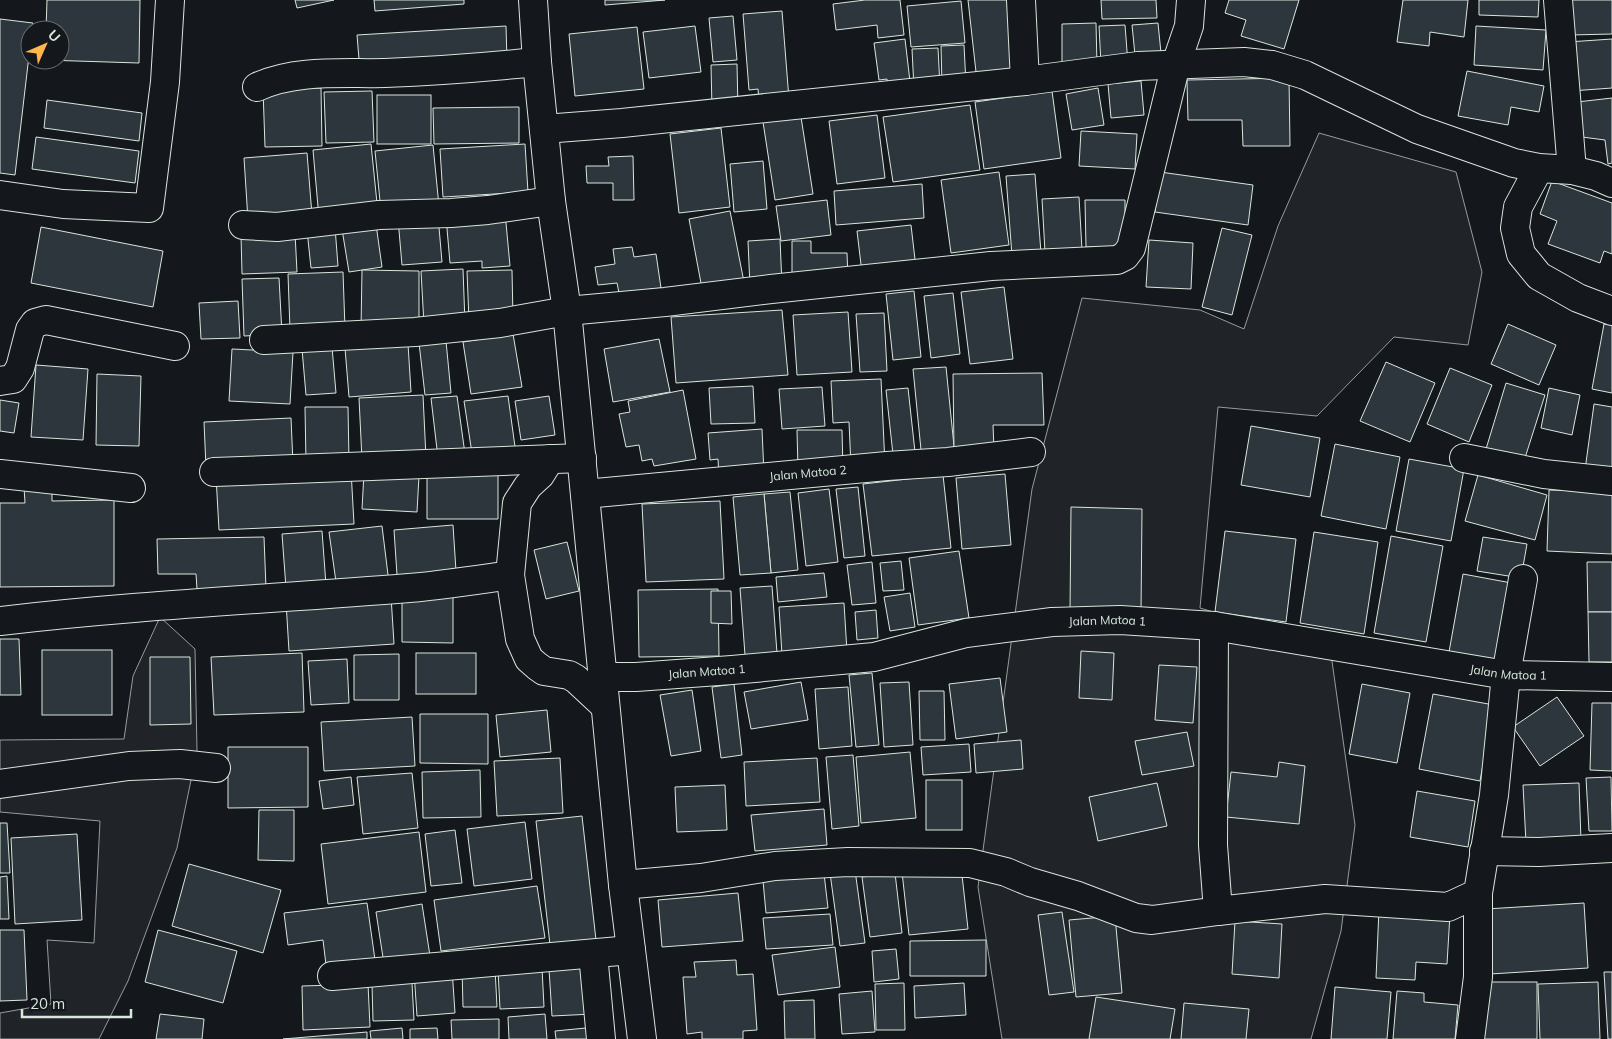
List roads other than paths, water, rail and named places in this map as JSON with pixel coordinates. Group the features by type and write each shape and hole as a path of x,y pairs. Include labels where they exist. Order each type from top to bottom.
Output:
{"street":[{"path":"0,196 63,204 149,208 165,82 170,0"},
{"path":"533,0 550,201 567,311 623,885 642,1039"},
{"path":"1022,0 1025,80"},
{"path":"264,340 416,332 500,323 567,311 991,266 1117,260 1125,256 1131,248 1176,64 1189,26 1191,0"},
{"path":"1558,0 1572,170"},
{"path":"257,87 273,80 311,75 447,70 537,62"},
{"path":"544,129 622,123 1025,80 1129,67 1244,62 1272,65 1304,76 1417,129 1514,163 1539,168 1572,170 1596,176 1612,184"},
{"path":"1539,168 1518,207 1516,228 1521,254 1539,276 1578,298 1612,311"},
{"path":"243,225 277,227 379,215 488,210 550,201"},
{"path":"0,381 13,379 20,368 30,330 36,323 46,320 175,346"},
{"name":"Jalan Matoa 2","path":"585,494 847,469 948,462 1031,452"},
{"path":"214,472 582,458"},
{"path":"1464,458 1544,474 1612,481"},
{"path":"550,459 540,476 528,486 518,503 510,576 520,639 530,659 537,666 544,671 569,675 576,679 605,706"},
{"path":"0,474 131,488"},
{"path":"0,621 94,610 410,588 510,576"},
{"path":"1470,1039 1478,977 1478,893 1494,795 1506,676 1524,579"},
{"name":"Jalan Matoa 1","path":"602,677 636,677 732,670 874,657 966,633 1052,622 1120,620 1214,626 1506,676 1612,677"},
{"path":"1214,626 1213,845 1218,910"},
{"path":"0,784 129,766 180,764 216,768"},
{"path":"1484,851 1539,852 1612,848"},
{"path":"623,885 701,878 775,866 848,862 970,863 1006,872 1136,918 1152,920 1218,910 1325,899 1448,907 1478,893"},
{"path":"332,976 631,950"},
{"path":"594,954 601,1039"}]}
